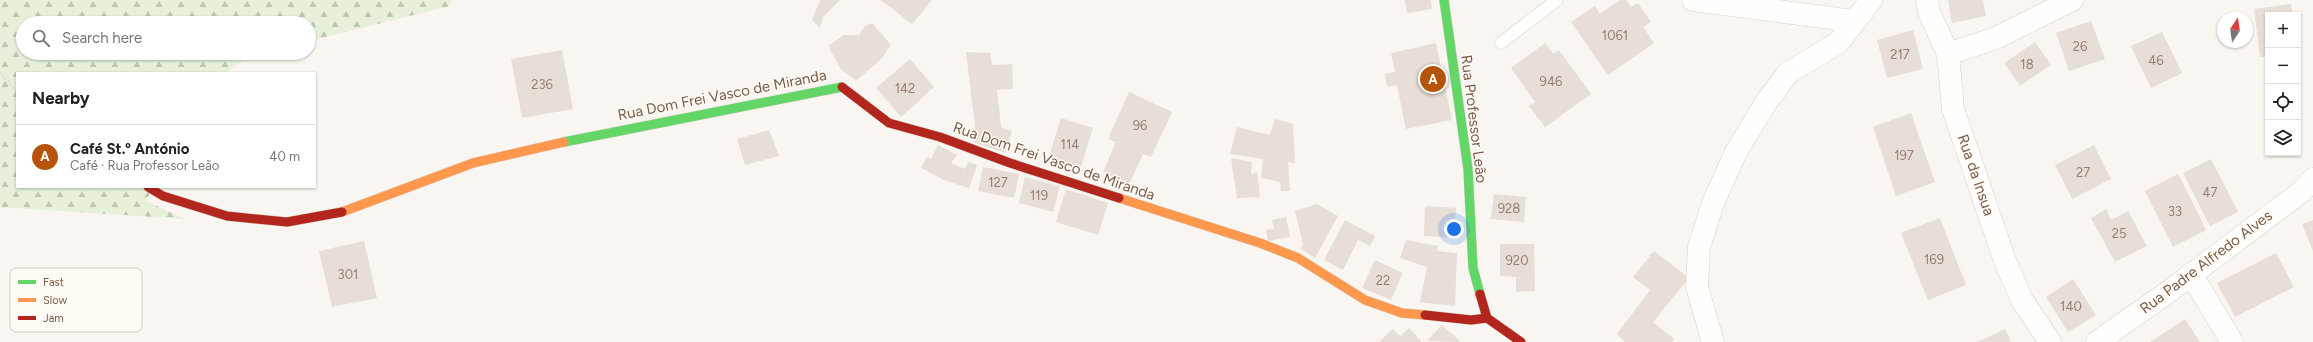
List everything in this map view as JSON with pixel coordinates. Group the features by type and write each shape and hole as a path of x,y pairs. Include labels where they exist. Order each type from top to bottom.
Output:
{"street":[{"name":"Rua Professor Leão","path":"1444,0 1468,169 1473,268 1487,318"},
{"path":"1693,0 1853,22"},
{"path":"1713,342 1697,287 1699,247 1713,203 1736,152 1766,101 1788,73 1838,43 1871,0"},
{"name":"Rua da Insua","path":"1927,0 1929,12 1948,54 1953,109 2005,262 2022,300 2050,342"},
{"path":"1948,54 1996,38 2072,0"},
{"name":"Rua Dom Frei Vasco de Miranda","path":"150,188 163,196 227,216 287,222 350,211 473,163 592,134 842,87 889,124 940,137 1010,163 1260,243 1298,258 1365,300 1402,313 1471,320 1487,318"},
{"name":"Rua Padre Alfredo Alves","path":"2097,342 2301,192 2313,179"},
{"path":"2191,274 2201,294 2232,342"},
{"path":"1487,318 1521,342"}],"lane":[{"path":"1501,43 1557,0"}],"path":[{"path":"0,72 16,91"}],"green space":[{"path":"0,0 452,0 450,6 316,39 316,16 16,16 16,60 243,60 227,72 16,72 16,188 152,188 146,201 185,219 0,207"}],"building":[{"path":"820,0 840,0 823,17 820,28 812,20"},
{"path":"881,0 932,0 912,24"},
{"path":"1405,0 1431,0 1432,9 1407,13"},
{"path":"1620,0 1626,0 1631,7 1638,3 1651,22 1643,27 1654,43 1608,75 1571,22 1595,6 1600,14"},
{"path":"1948,0 1983,0 1986,16 1952,23"},
{"path":"2291,4 2292,12 2265,12 2265,56 2260,57 2254,9"},
{"path":"2091,21 2105,59 2069,71 2056,33"},
{"path":"872,23 891,45 882,58 856,81 841,69 828,46 844,35 859,35 864,27"},
{"path":"1913,30 1923,69 1887,78 1877,40"},
{"path":"2162,32 2182,73 2151,88 2131,46"},
{"path":"2035,42 2051,65 2020,86 2004,63"},
{"path":"1436,43 1452,120 1406,129 1397,85 1387,87 1385,74 1395,72 1391,53"},
{"path":"1545,43 1553,54 1559,50 1591,94 1545,127 1529,106 1535,102 1511,68"},
{"path":"562,50 573,109 522,118 511,59"},
{"path":"966,52 990,53 992,65 1012,64 1013,89 997,90 1001,127 1012,131 1005,153 973,142 975,126"},
{"path":"910,59 934,87 901,117 876,88"},
{"path":"1129,92 1172,112 1151,157 1143,154 1129,184 1103,172 1116,142 1108,139"},
{"path":"1911,113 1935,182 1896,196 1873,127"},
{"path":"1061,118 1093,128 1080,170 1048,160"},
{"path":"1275,119 1293,124 1295,163 1288,162 1290,191 1281,191 1280,182 1261,178 1263,159 1230,154 1237,127 1270,135"},
{"path":"769,130 779,156 745,165 737,139"},
{"path":"938,145 957,155 951,163 965,169 968,162 977,165 969,188 944,180 921,168 927,157 931,159"},
{"path":"2094,145 2111,179 2072,199 2055,165"},
{"path":"1231,158 1252,162 1251,174 1257,172 1260,197 1237,198"},
{"path":"2211,159 2238,212 2210,226 2183,173"},
{"path":"983,167 1019,174 1014,198 978,191"},
{"path":"2178,174 2206,230 2173,247 2145,191"},
{"path":"1025,177 1060,186 1053,212 1019,203"},
{"path":"1066,189 1108,203 1098,235 1056,222"},
{"path":"1494,194 1526,197 1524,222 1491,219"},
{"path":"1317,204 1338,216 1315,258 1301,249 1303,244 1295,211"},
{"path":"1425,206 1456,208 1455,219 1461,220 1460,238 1424,236"},
{"path":"2106,209 2111,220 2128,211 2147,246 2115,262 2091,218"},
{"path":"1286,217 1290,237 1268,241 1266,230 1274,229 1272,220"},
{"path":"1940,218 1966,285 1928,300 1901,233"},
{"path":"1345,220 1375,236 1370,246 1358,240 1343,270 1324,260"},
{"path":"2313,220 2313,251 2302,224"},
{"path":"1406,240 1438,246 1436,251 1457,253 1455,306 1420,302 1427,267 1400,258"},
{"path":"364,241 377,298 332,307 319,251"},
{"path":"1500,244 1534,244 1535,291 1516,292 1516,277 1500,276"},
{"path":"1654,251 1689,278 1653,322 1674,339 1672,342 1625,342 1617,334 1650,290 1633,277"},
{"path":"2276,253 2294,287 2235,317 2217,283"},
{"path":"1375,260 1403,273 1391,300 1362,288"},
{"path":"2073,279 2096,315 2068,332 2046,297"},
{"path":"2185,319 2200,342 2150,342"},
{"path":"1442,325 1461,342 1427,341"},
{"path":"1409,328 1422,342 1379,342 1393,329 1400,336"},
{"path":"2005,329 2011,342 1978,342"}],"traffic: fast":[{"path":"1444,0 1468,169 1473,268 1480,294"},
{"path":"564,142 842,87"}],"traffic: slow":[{"path":"342,212 473,163 564,142"},
{"path":"1119,198 1260,243 1298,258 1365,300 1402,313 1425,315"}],"traffic: jam":[{"path":"842,87 889,123 940,137 1010,163 1119,198"},
{"path":"150,188 163,196 227,216 287,222 342,212"},
{"path":"1480,294 1487,318 1521,342"},
{"path":"1425,315 1471,320 1487,318"}],"place":[{"name":"Café St.º António","path":"1433,79"}]}
